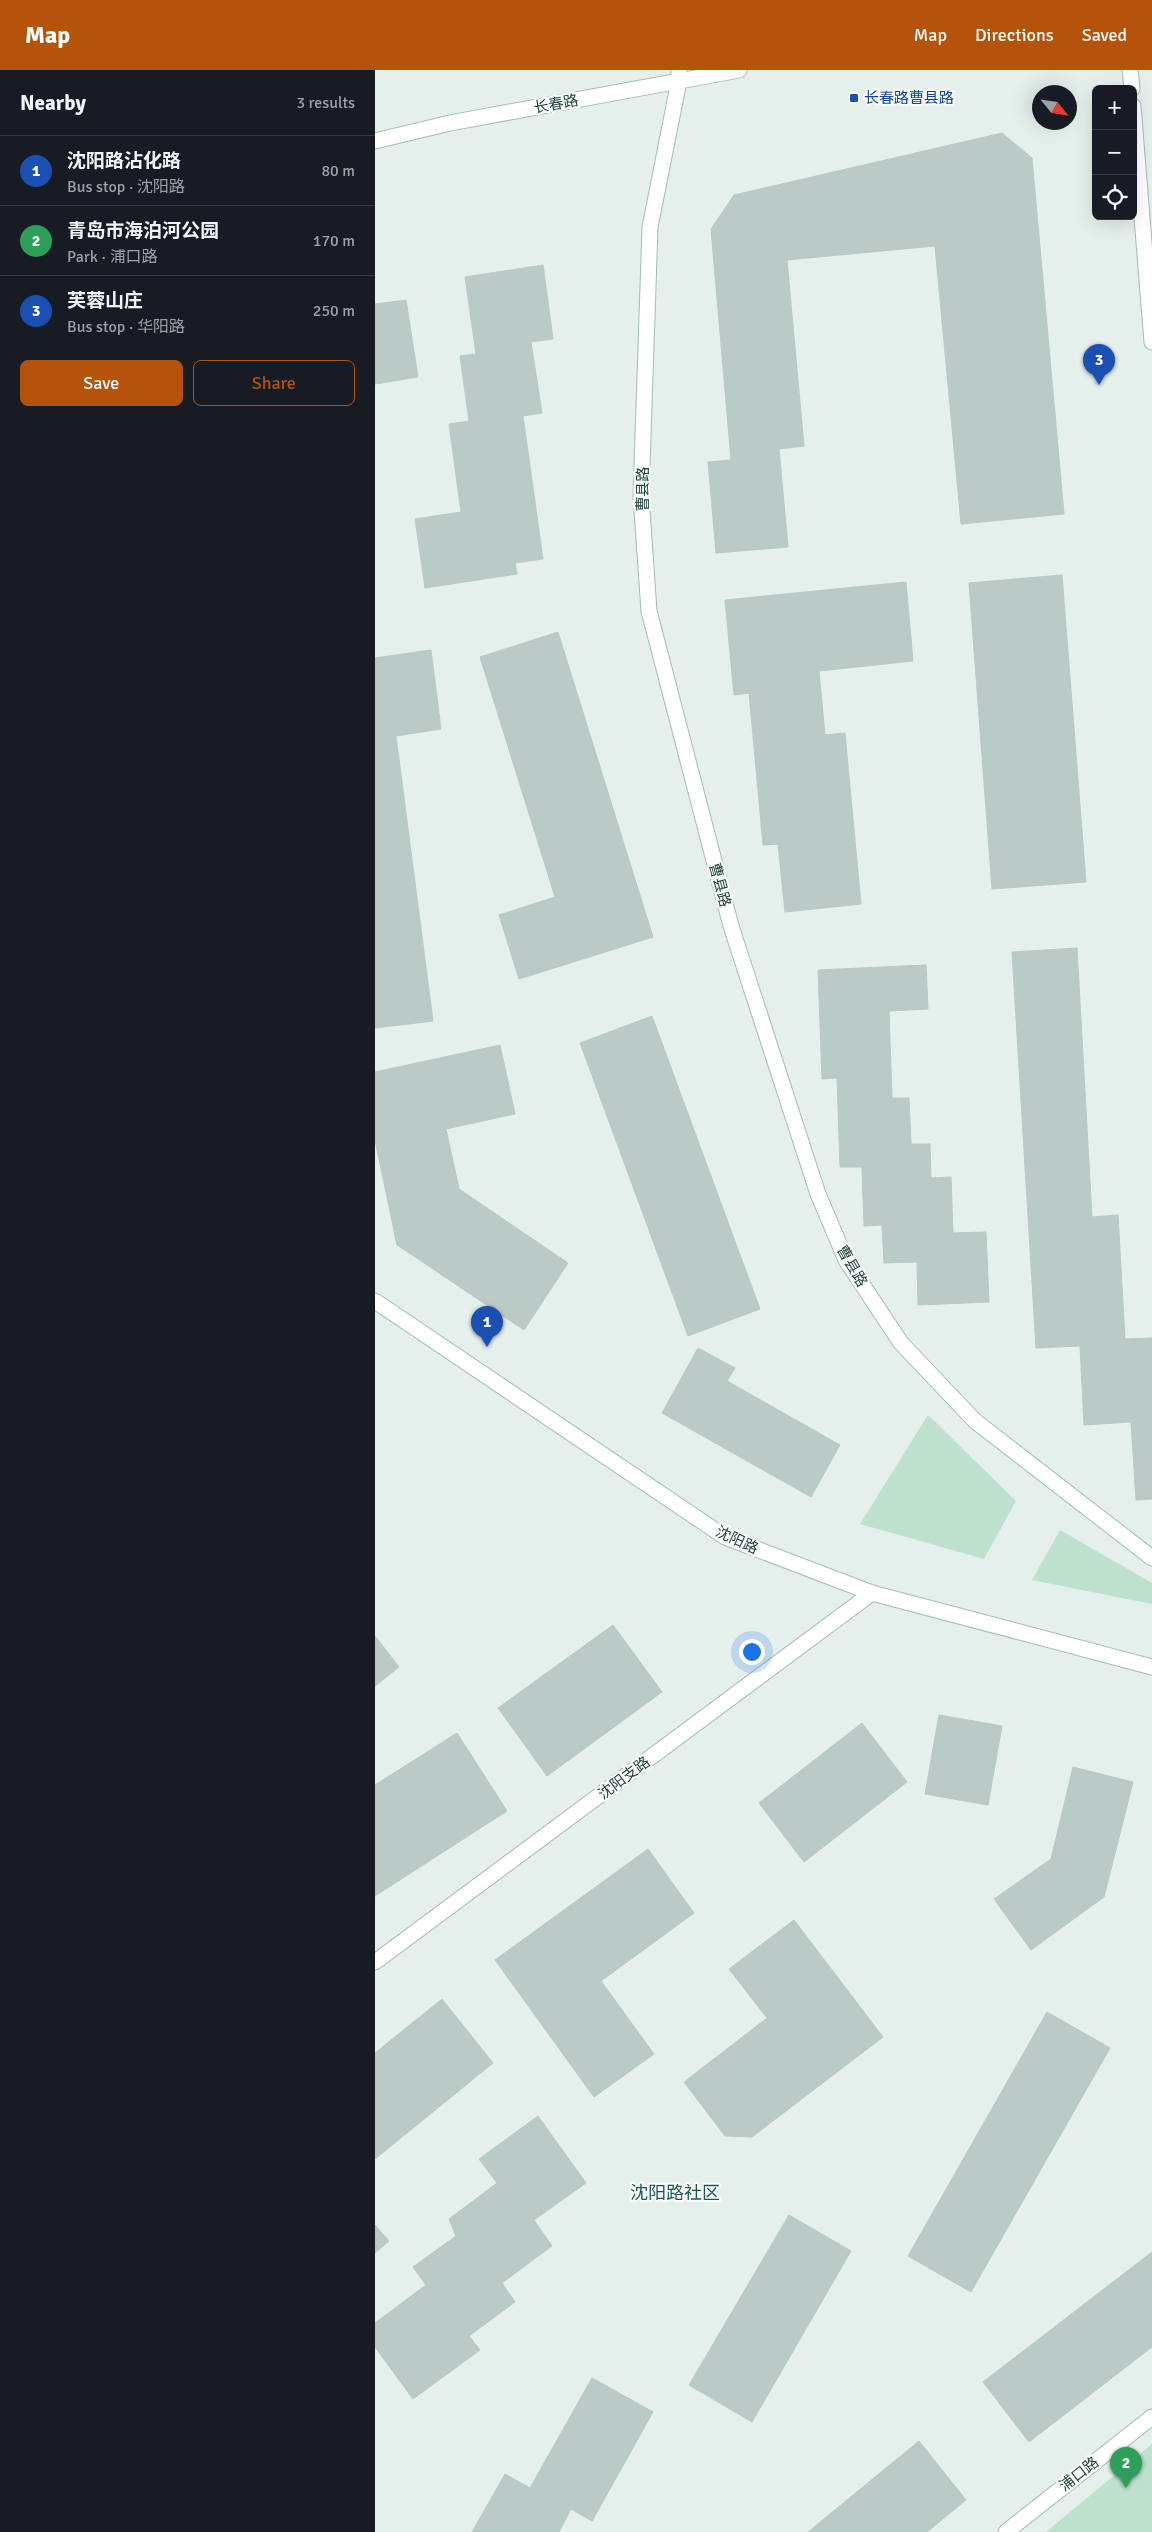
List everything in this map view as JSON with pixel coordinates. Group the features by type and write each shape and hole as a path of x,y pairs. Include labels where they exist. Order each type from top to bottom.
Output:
{"street":[{"name":"长春路","path":"375,141 449,123 679,76 739,70"},
{"path":"1130,70 1132,85"},
{"name":"曹县路","path":"679,76 650,227 641,496 649,611 731,926 818,1194 846,1260 901,1343 975,1420 1152,1558"},
{"path":"1135,130 1152,342"},
{"name":"沈阳路","path":"375,1301 725,1537 873,1593 1152,1667"},
{"name":"沈阳支路","path":"375,1962 873,1593"},
{"name":"浦口路","path":"1006,2532 1152,2416"}],"green space":[{"path":"928,1415 1016,1501 984,1559 860,1524"},
{"path":"1060,1530 1152,1583 1152,1604 1032,1580"},
{"path":"1152,2444 1152,2532 1046,2532"}],"building":[{"path":"1002,133 1032,158 1064,514 961,524 935,246 787,260 804,446 779,449 788,547 716,553 708,462 731,460 711,229 734,195"},
{"path":"543,265 553,339 531,342 542,413 523,416 543,559 515,563 517,574 425,588 415,519 461,512 449,424 469,421 460,356 476,354 465,277"},
{"path":"406,300 418,377 375,384 375,304"},
{"path":"1062,575 1086,882 992,889 969,583"},
{"path":"906,582 913,661 819,671 825,735 845,733 861,904 785,912 778,844 763,845 749,693 734,695 725,600"},
{"path":"558,632 653,937 519,979 499,915 555,897 480,657"},
{"path":"431,650 441,729 396,736 433,1021 375,1028 375,658"},
{"path":"1077,948 1092,1217 1118,1215 1125,1339 1152,1338 1152,1499 1136,1500 1131,1422 1084,1425 1080,1346 1036,1348 1012,952"},
{"path":"926,965 928,1009 889,1011 892,1098 909,1098 911,1144 930,1144 931,1178 951,1177 953,1233 986,1232 989,1302 918,1305 917,1262 884,1263 882,1225 864,1226 862,1167 840,1167 837,1078 822,1079 818,970"},
{"path":"652,1016 760,1309 688,1336 580,1043"},
{"path":"500,1045 515,1114 446,1129 459,1189 568,1263 524,1330 397,1245 375,1140 375,1072"},
{"path":"698,1348 735,1368 727,1381 840,1445 811,1497 662,1413"},
{"path":"613,1625 662,1692 547,1776 498,1708"},
{"path":"375,1636 399,1667 375,1686"},
{"path":"939,1715 1002,1726 988,1805 925,1794"},
{"path":"862,1723 907,1782 804,1862 759,1803"},
{"path":"457,1733 507,1811 375,1896 375,1785"},
{"path":"1073,1767 1133,1782 1104,1897 1031,1950 994,1899 1051,1859"},
{"path":"648,1849 694,1913 601,1981 654,2054 594,2097 495,1960"},
{"path":"794,1920 883,2037 752,2137 725,2136 684,2082 767,2018 729,1969"},
{"path":"442,1999 493,2063 375,2159 375,2053"},
{"path":"1047,2012 1110,2048 971,2292 908,2256"},
{"path":"538,2116 586,2183 534,2220 552,2246 502,2283 515,2302 469,2336 480,2350 413,2399 375,2347 375,2323 426,2285 413,2267 456,2236 449,2219 497,2183 479,2159"},
{"path":"789,2215 851,2251 752,2422 689,2385"},
{"path":"375,2225 389,2241 375,2253"},
{"path":"1152,2252 1152,2347 1029,2442 983,2382"},
{"path":"592,2378 653,2412 592,2521 571,2509 559,2532 472,2532 505,2474 530,2488"},
{"path":"919,2441 966,2500 927,2532 808,2532"}],"place":[{"name":"长春路曹县路","path":"854,98"},
{"name":"芙蓉山庄","path":"1099,385"},
{"name":"沈阳路沾化路","path":"487,1347"},
{"name":"青岛市海泊河公园","path":"1126,2488"}],"district":[{"name":"沈阳路社区","path":"675,2193"}]}
